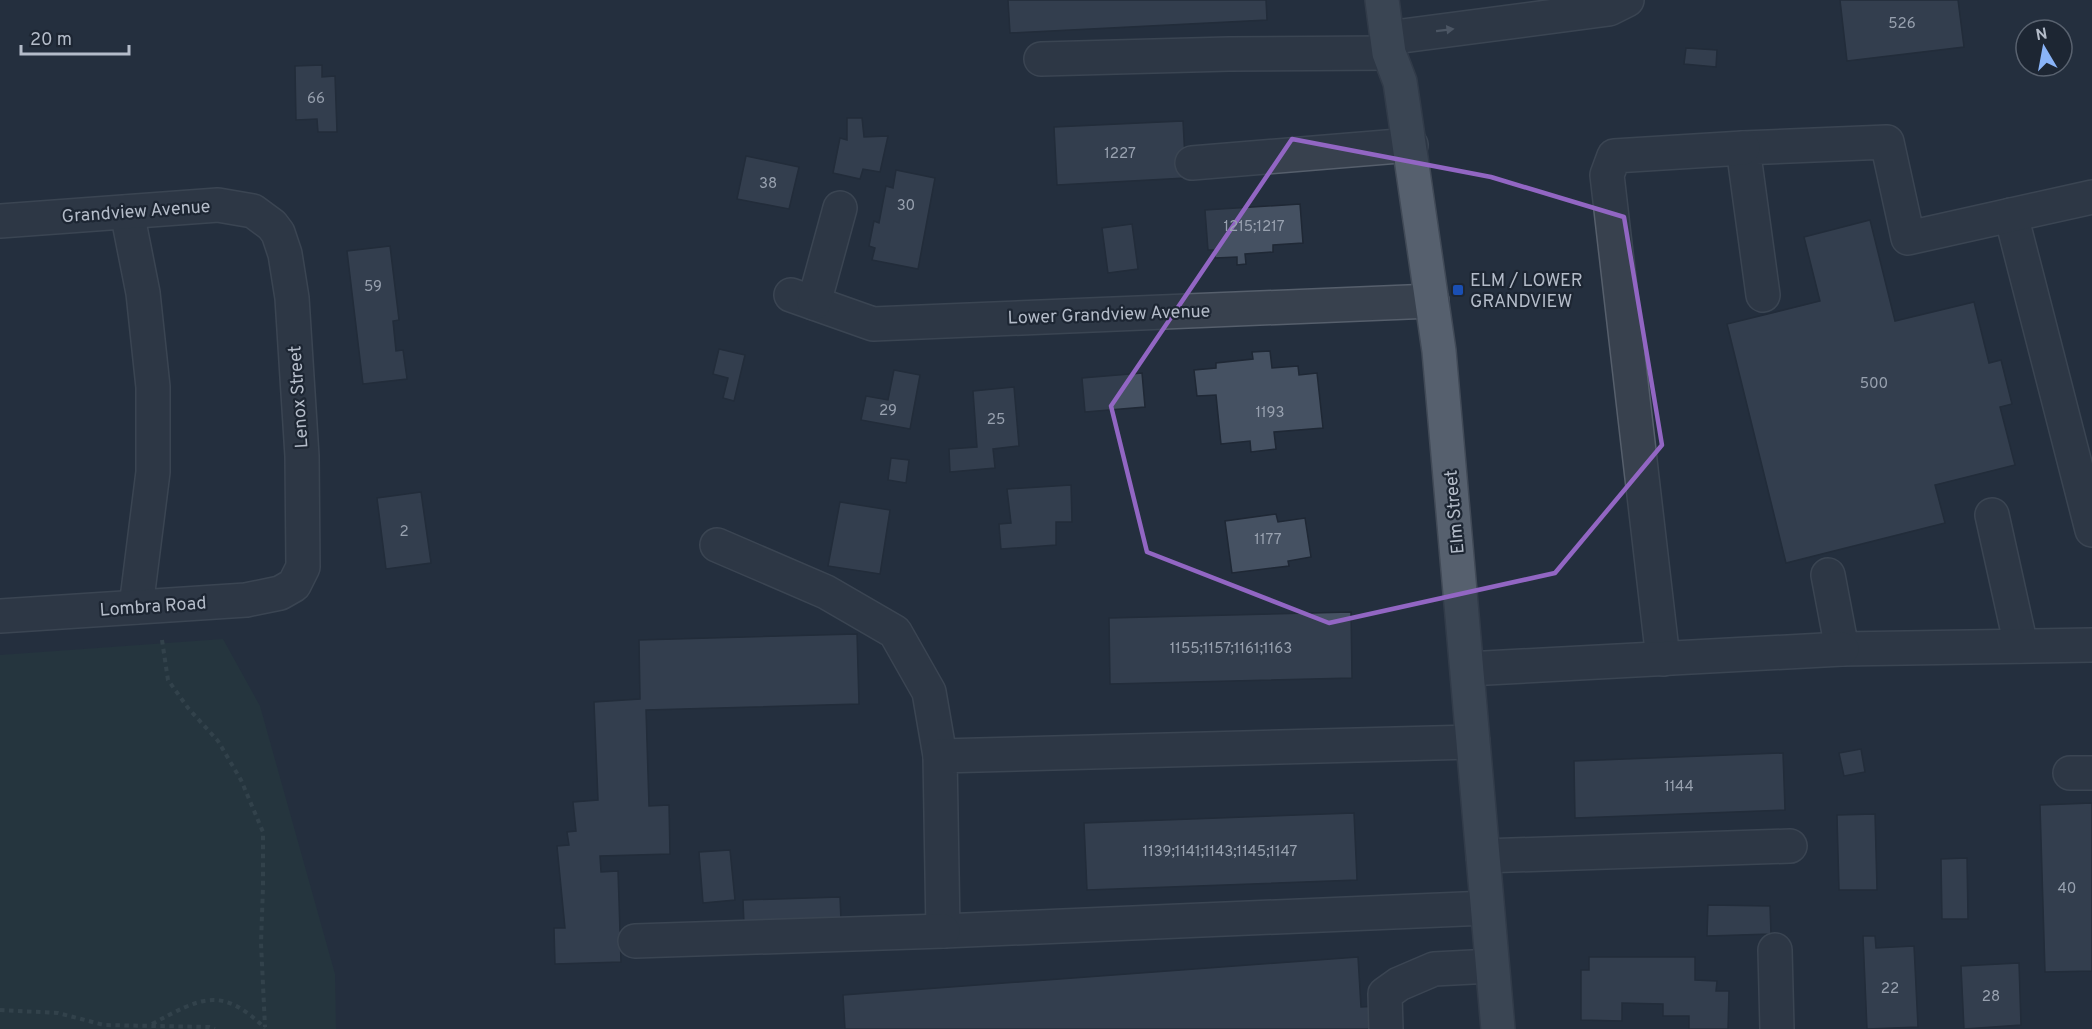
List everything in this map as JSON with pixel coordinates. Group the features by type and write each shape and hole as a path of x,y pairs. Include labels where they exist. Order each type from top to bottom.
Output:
{"main road":[{"name":"Elm Street","path":"1382,0 1388,45 1400,82 1411,145 1447,433 1498,1029"}],"street":[{"path":"1041,59 1228,54 1388,45 1609,9 1626,0"},
{"path":"1663,659 1607,175 1614,156 1887,142 1908,238 2092,197"},
{"path":"1192,163 1411,145"},
{"path":"1743,148 1763,295"},
{"name":"Grandview Avenue","path":"0,221 218,205 253,211 269,222"},
{"name":"Lower Grandview Avenue","path":"840,208 803,299 873,324 1432,301"},
{"path":"127,212 143,293 153,387 153,472 146,607"},
{"path":"2011,215 2092,530"},
{"name":"Lenox Street","path":"269,222 278,233 285,254 292,298 302,456 303,567 298,577"},
{"path":"1992,515 2021,646"},
{"path":"717,545 826,592 895,632 929,692 940,756 943,931"},
{"path":"1828,575 1842,649"},
{"name":"Lombra Road","path":"0,616 246,600 280,593 294,585 298,577"},
{"path":"1467,669 1842,649 2092,645"},
{"path":"940,756 1473,742"},
{"path":"1483,855 1790,846"},
{"path":"635,941 943,931 1487,908"},
{"path":"1775,950 1777,1029"},
{"path":"1386,1029 1385,994 1399,984 1434,969 1492,966"}],"path":[{"path":"146,607 168,680 188,708 218,741 241,780 263,832 261,943 265,1028"},
{"path":"151,1024 183,1008 214,998 238,1006 265,1028"},
{"path":"0,1010 58,1013 104,1025 151,1024 216,1029"}],"highlighted area":[{"path":"1292,139 1491,177 1624,217 1662,445 1555,573 1329,623 1147,552 1111,406"}],"green space":[{"path":"223,639 260,706 335,974 336,1029 0,1029 0,655"}],"building":[{"path":"1008,0 1266,0 1267,20 1010,33"},
{"path":"1840,0 1958,0 1964,47 1847,61"},
{"path":"1686,48 1717,50 1716,67 1684,64"},
{"path":"322,65 322,77 335,76 337,132 318,132 317,119 296,120 295,66"},
{"path":"847,118 862,118 864,137 888,136 880,172 863,169 860,179 833,173 840,138 847,140"},
{"path":"1183,121 1186,178 1057,185 1054,127"},
{"path":"746,156 799,167 789,209 737,199"},
{"path":"896,170 935,178 918,269 872,260 875,248 869,246 874,221 879,223 886,186 893,188"},
{"path":"1300,204 1303,243 1273,245 1273,252 1245,254 1246,264 1237,265 1237,257 1215,258 1214,250 1208,250 1205,210"},
{"path":"1870,220 1895,321 1974,302 1989,363 2001,360 2012,404 2000,407 2015,465 1935,485 1945,523 1786,563 1727,324 1820,301 1804,237"},
{"path":"1132,224 1138,269 1108,273 1102,228"},
{"path":"390,246 399,320 393,321 396,351 403,350 407,379 363,384 347,251"},
{"path":"719,349 745,355 734,401 723,398 728,378 713,374"},
{"path":"1270,351 1272,368 1298,366 1299,375 1317,373 1323,428 1274,432 1276,449 1251,452 1250,441 1221,444 1216,395 1197,396 1194,370 1216,368 1216,363 1253,359 1252,352"},
{"path":"894,370 920,375 910,429 861,420 866,396 888,400"},
{"path":"1142,373 1145,407 1085,412 1082,378"},
{"path":"1014,387 1019,446 993,449 995,468 950,472 949,449 977,447 973,391"},
{"path":"891,458 909,460 906,483 888,480"},
{"path":"1071,485 1072,522 1056,522 1056,545 1001,549 999,524 1011,523 1007,489"},
{"path":"421,492 431,563 386,569 377,498"},
{"path":"840,502 890,510 880,574 828,566"},
{"path":"1276,514 1278,522 1305,518 1311,557 1288,561 1289,566 1232,573 1225,521"},
{"path":"1351,612 1352,678 1110,684 1109,618"},
{"path":"857,634 859,704 646,710 649,806 669,805 670,854 600,856 601,872 618,871 621,962 555,964 554,928 565,928 557,846 569,845 567,832 576,831 573,802 598,800 594,702 640,699 639,640"},
{"path":"1861,749 1865,772 1844,776 1839,753"},
{"path":"1783,753 1785,810 1575,818 1574,761"},
{"path":"2092,803 2092,971 2045,972 2040,805"},
{"path":"1354,813 1357,880 1087,890 1084,823"},
{"path":"1875,814 1877,890 1839,890 1837,815"},
{"path":"730,850 735,900 703,903 699,852"},
{"path":"1967,858 1968,919 1942,919 1941,859"},
{"path":"840,897 841,921 744,924 743,900"},
{"path":"1708,905 1770,906 1771,934 1707,936"},
{"path":"1863,936 1875,936 1876,948 1914,946 1918,1027 1867,1029"},
{"path":"1358,957 1361,1007 1379,1006 1381,1029 845,1029 843,995"},
{"path":"1589,957 1695,957 1695,980 1717,981 1716,991 1729,991 1728,1029 1689,1029 1689,1016 1663,1016 1663,1004 1622,1003 1622,1021 1581,1020 1581,970 1589,970"},
{"path":"2019,963 2021,1025 1964,1029 1961,966"}],"place":[{"name":"ELM / LOWER GRANDVIEW","path":"1458,290"}]}
